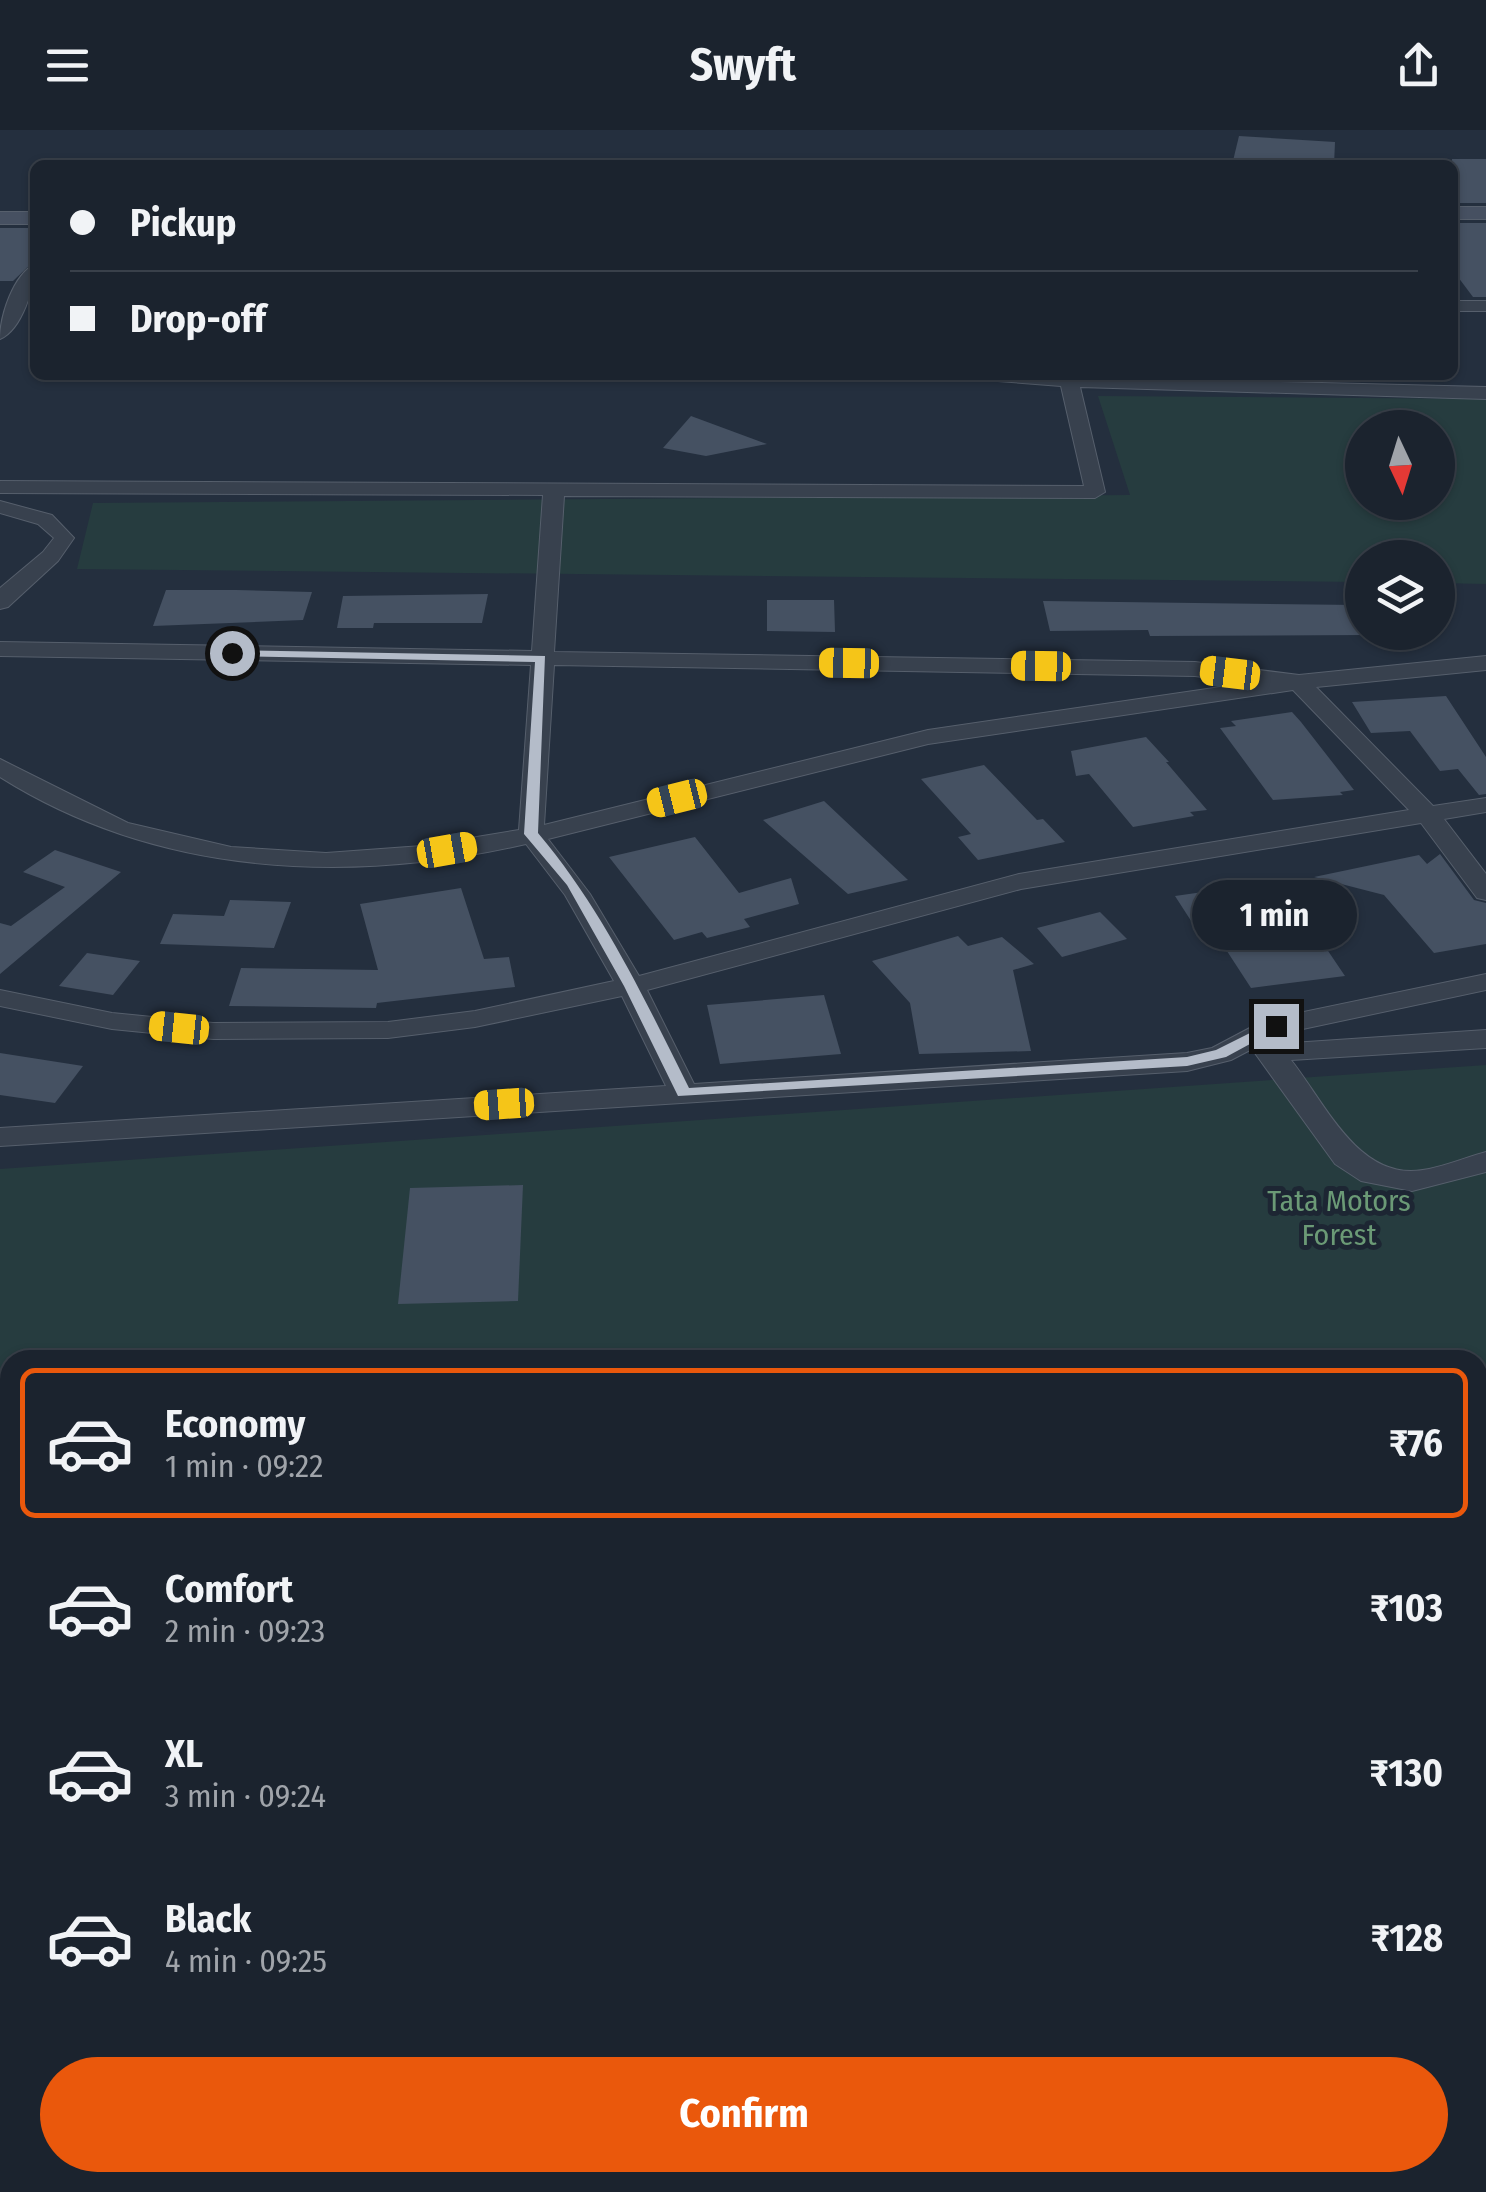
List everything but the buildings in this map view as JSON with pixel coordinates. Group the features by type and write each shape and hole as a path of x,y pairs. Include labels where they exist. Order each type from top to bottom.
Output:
{"street":[{"path":"1458,213 1486,213"},
{"path":"0,218 30,218"},
{"path":"0,334 30,278"},
{"path":"1458,306 1486,306"},
{"path":"1057,380 1486,393"},
{"path":"0,487 1095,492 1069,381"},
{"path":"554,488 531,834 573,884 631,986 684,1093"},
{"path":"0,507 58,526 64,538 57,553 11,585 0,602"},
{"path":"0,650 1195,669 1298,682 1427,814 1486,892"},
{"path":"0,766 102,821 139,834 233,854 290,859 382,858 531,834 896,744 1298,682 1486,663"},
{"path":"0,998 112,1021 213,1031 388,1030 475,1019 631,986 1019,882 1486,805"},
{"path":"1263,1045 1276,1026 1486,982"},
{"path":"0,1137 1187,1062 1263,1045 1486,1038"},
{"path":"1263,1045 1346,1157 1372,1174 1412,1181 1486,1162"}],"green space":[{"path":"1098,396 1486,399 1486,584 1455,583 1455,540 1345,540 1345,582 77,569 93,503 1130,495"},
{"name":"Tata Motors Forest","path":"1486,1065 1486,1350 0,1350 0,1169"}],"route":[{"path":"232,653 541,658 531,834 573,884 631,986 684,1093 1187,1062 1221,1054 1276,1026"}]}
